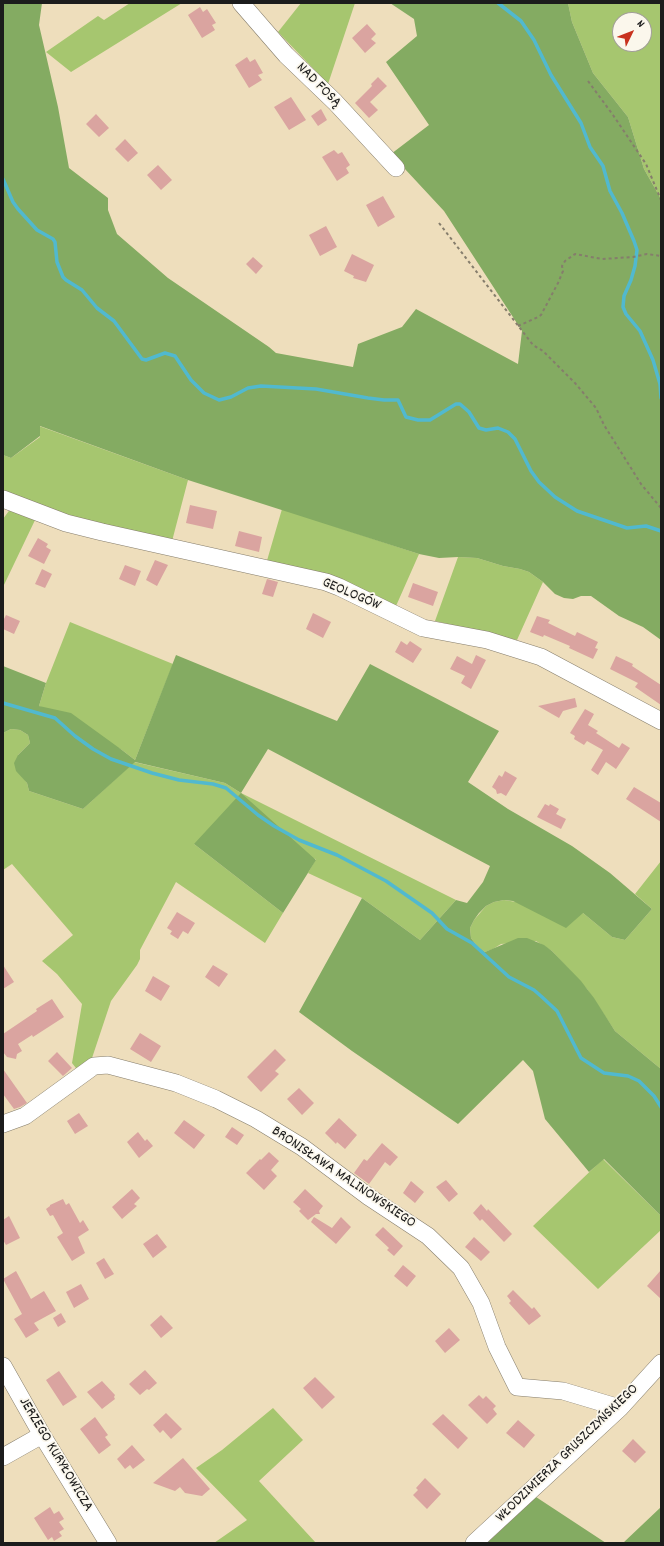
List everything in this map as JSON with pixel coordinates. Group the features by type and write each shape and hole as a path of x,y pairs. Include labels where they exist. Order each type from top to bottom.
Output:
{"street":[{"name":"NAD FOSĄ","path":"241,3 286,55 335,102 396,168"},
{"name":"GEOLOGÓW","path":"3,499 66,523 326,582 423,628 486,640 541,657 661,721"},
{"name":"BRONISŁAWA MALINOWSKIEGO","path":"3,1124 25,1116 94,1066 108,1065 176,1084 216,1099 256,1119 302,1147 369,1197 428,1236 461,1268 481,1303 497,1347 517,1387 563,1391 620,1408"},
{"name":"WŁODZIMIERZA GRUSZCZYŃSKIEGO","path":"474,1543 620,1408 661,1363"},
{"name":"JERZEGO KURYŁOWICZA","path":"3,1366 42,1435 108,1543"},
{"path":"3,1457 42,1435"}],"path":[{"path":"588,81 646,164 661,200"},
{"path":"439,223 533,345 543,351 570,378 596,408 604,425 641,484 661,508"},
{"path":"518,326 541,315 558,283 562,266 565,261 575,254 602,259 633,258 647,254 661,256"}],"green space":[{"path":"3,3 42,3 39,25 58,107 69,168 108,198 108,210 117,234 168,278 276,353 353,367 358,344 402,327 416,309 518,364 522,331 444,211 391,154 429,125 386,62 417,36 414,19 390,3 568,3 572,22 593,73 628,117 644,169 661,199 661,640 643,627 619,616 591,596 581,596 573,599 564,598 555,594 543,582 529,572 477,558 439,558 419,554 188,480 40,426 40,436 11,458 3,455"},
{"path":"130,3 182,3 71,72 46,52 98,16 104,20"},
{"path":"301,3 355,3 328,84 278,32"},
{"path":"568,3 661,3 661,199 644,169 628,117 593,73 572,22"},
{"path":"39,426 188,480 171,545 68,520 3,495 3,455 11,458 40,437"},
{"path":"11,508 36,518 3,587 3,519"},
{"path":"282,509 419,554 396,606 266,564"},
{"path":"458,557 477,558 503,566 520,569 529,572 543,582 517,640 435,621"},
{"path":"70,622 173,664 135,760 122,750 39,706 46,683"},
{"path":"176,655 337,721 370,664 499,731 468,782 508,809 572,846 610,873 652,909 625,940 612,937 583,913 566,928 513,901 504,900 494,902 486,906 479,913 470,928 471,938 477,946 485,952 518,938 527,938 544,945 552,951 581,981 615,1031 661,1069 661,1216 604,1159 589,1172 545,1119 533,1071 523,1060 458,1124 352,1051 299,1012 362,898 420,940 456,900 467,903 483,882 490,866 268,749 241,793 225,783 135,762 83,809 29,791 27,783 16,771 14,763 18,755 30,743 28,735 20,730 11,729 3,733 3,666 46,683 39,706 71,713 135,760"},
{"path":"11,729 20,730 28,735 30,743 18,755 22,776 27,783 29,791 83,809 134,762 225,783 241,793 456,900 420,940 362,898 308,873 316,859 194,844 283,913 265,943 176,882 140,950 140,959 137,965 111,1001 92,1058 79,1072 72,1063 82,1004 57,974 42,961 73,935 12,864 3,870 3,733"},
{"path":"241,793 316,860 283,913 194,844"},
{"path":"661,861 661,1069 615,1031 587,989 552,951 536,941 501,944 485,952 477,946 471,938 470,928 474,920 486,906 494,902 504,900 583,913 612,937 625,940 652,909 635,894"},
{"path":"603,1159 661,1216 661,1230 598,1289 533,1226"},
{"path":"273,1408 303,1440 259,1481 316,1543 214,1543 247,1520 196,1468 222,1450"},
{"path":"536,1497 606,1543 487,1543"},
{"path":"661,1507 661,1543 623,1543"}],"building":[{"path":"200,7 203,12 207,9 216,23 212,25 215,30 202,38 188,15"},
{"path":"367,24 376,34 371,39 376,43 365,53 352,38"},
{"path":"247,57 250,62 255,59 263,73 258,75 262,80 249,88 235,65"},
{"path":"378,77 387,86 370,102 378,110 369,118 355,103 372,86 371,84"},
{"path":"291,97 306,120 289,130 274,107"},
{"path":"321,109 327,120 318,126 311,116"},
{"path":"96,114 109,128 99,137 86,124"},
{"path":"125,139 138,153 128,162 115,149"},
{"path":"334,150 338,154 342,152 350,165 346,168 349,173 337,181 322,157"},
{"path":"158,165 172,180 161,190 147,175"},
{"path":"383,196 395,217 378,227 366,205"},
{"path":"326,226 337,247 320,256 309,235"},
{"path":"352,254 374,265 366,282 353,278 354,276 344,271"},
{"path":"253,257 263,266 256,274 246,264"},
{"path":"190,505 217,511 213,529 186,523"},
{"path":"239,531 262,537 259,552 235,546"},
{"path":"38,538 48,544 46,547 51,550 44,564 28,556"},
{"path":"155,560 168,565 157,586 146,580"},
{"path":"125,565 141,571 135,586 119,579"},
{"path":"42,569 52,574 45,588 35,584"},
{"path":"267,579 278,582 273,597 262,594"},
{"path":"413,583 438,592 433,606 408,597"},
{"path":"313,613 331,622 323,638 306,629"},
{"path":"6,615 20,621 14,634 3,629 3,621"},
{"path":"537,616 550,620 548,623 575,636 577,632 598,642 595,648 598,649 593,659 569,648 570,646 544,635 543,637 530,632"},
{"path":"401,641 407,645 410,641 422,649 413,663 395,652"},
{"path":"476,655 486,660 471,689 461,683 465,676 450,669 457,656 472,664"},
{"path":"616,656 633,664 632,666 661,685 661,705 635,687 638,683 610,669"},
{"path":"575,698 577,707 563,711 559,718 538,706"},
{"path":"585,709 594,714 588,725 598,731 596,733 619,748 622,743 630,748 616,769 606,762 598,775 591,770 603,750 587,741 584,745 574,739 575,736 570,733"},
{"path":"505,771 517,778 506,796 501,793 497,794 496,790 492,787 499,775 502,777"},
{"path":"634,787 661,803 661,822 626,799"},
{"path":"545,804 549,806 550,804 559,809 556,814 566,819 561,829 537,817"},
{"path":"177,912 195,923 188,934 183,931 178,939 170,934 172,931 167,928"},
{"path":"3,965 14,982 3,989"},
{"path":"213,965 228,974 219,987 205,977"},
{"path":"153,976 170,986 161,1001 145,991"},
{"path":"52,999 64,1017 33,1037 32,1035 18,1044 22,1051 17,1054 16,1059 7,1057 3,1052 3,1034"},
{"path":"140,1033 161,1046 151,1062 130,1049"},
{"path":"275,1049 286,1060 275,1071 279,1074 261,1092 247,1077"},
{"path":"57,1052 72,1068 63,1076 48,1061"},
{"path":"3,1069 27,1103 20,1107 14,1109 3,1094"},
{"path":"299,1088 314,1103 302,1115 287,1099"},
{"path":"79,1113 88,1126 75,1134 67,1121"},
{"path":"339,1118 357,1135 345,1149 337,1142 336,1144 325,1133"},
{"path":"184,1120 205,1135 194,1149 174,1133"},
{"path":"232,1127 244,1135 237,1145 225,1137"},
{"path":"138,1132 145,1141 147,1139 153,1146 139,1158 127,1142"},
{"path":"382,1143 398,1157 390,1166 385,1162 369,1184 354,1173 364,1159 367,1161"},
{"path":"269,1152 279,1161 271,1170 277,1176 264,1190 246,1173"},
{"path":"446,1180 458,1194 449,1202 436,1187"},
{"path":"411,1181 424,1192 415,1203 403,1193"},
{"path":"132,1189 140,1198 134,1204 137,1206 122,1219 112,1207"},
{"path":"305,1189 323,1206 319,1211 320,1214 316,1214 308,1220 299,1211 301,1209 293,1202"},
{"path":"63,1199 66,1205 69,1203 80,1223 83,1220 89,1230 78,1237 85,1253 72,1261 57,1237 63,1233 53,1215 50,1216 46,1209 50,1205"},
{"path":"481,1204 487,1211 488,1209 512,1234 504,1242 482,1219 480,1221 473,1213"},
{"path":"9,1216 20,1238 6,1245 3,1240 3,1220"},
{"path":"314,1217 332,1228 341,1217 351,1227 336,1244 311,1222"},
{"path":"383,1227 403,1246 394,1256 387,1250 389,1248 375,1235"},
{"path":"157,1234 167,1247 153,1258 143,1244"},
{"path":"474,1237 490,1252 481,1261 465,1247"},
{"path":"104,1258 114,1274 105,1279 96,1263"},
{"path":"403,1265 416,1276 407,1287 394,1276"},
{"path":"661,1270 661,1299 647,1286"},
{"path":"16,1271 31,1299 44,1291 56,1311 34,1323 39,1330 26,1338 14,1319 22,1314 3,1279"},
{"path":"81,1284 89,1299 74,1308 66,1292"},
{"path":"513,1290 532,1309 534,1307 541,1316 529,1325 509,1303 511,1301 507,1296"},
{"path":"61,1313 66,1322 58,1327 53,1318"},
{"path":"161,1315 173,1328 161,1338 150,1325"},
{"path":"449,1328 460,1340 445,1353 435,1341"},
{"path":"145,1370 157,1383 140,1395 129,1384"},
{"path":"59,1371 77,1397 63,1406 46,1380"},
{"path":"315,1377 335,1397 322,1409 303,1388"},
{"path":"102,1381 115,1395 115,1399 102,1409 87,1392"},
{"path":"479,1395 483,1399 486,1396 496,1406 493,1409 497,1414 487,1424 468,1405"},
{"path":"166,1413 182,1429 171,1439 163,1430 160,1433 153,1425"},
{"path":"443,1414 468,1438 458,1449 432,1424"},
{"path":"95,1417 108,1435 105,1437 111,1445 99,1454 80,1429"},
{"path":"518,1420 535,1435 524,1448 506,1433"},
{"path":"633,1439 646,1452 635,1463 622,1451"},
{"path":"132,1445 145,1460 133,1469 130,1465 125,1469 117,1459"},
{"path":"183,1458 210,1489 202,1496 185,1493 180,1487 175,1491 153,1483"},
{"path":"425,1478 441,1494 427,1509 413,1495 418,1490 416,1488"},
{"path":"50,1507 54,1514 59,1511 64,1519 59,1522 64,1529 59,1532 62,1536 54,1541 52,1537 48,1540 34,1518"}],"waterway":[{"path":"498,3 521,21 534,40 551,75 581,123 590,147 603,166 610,191 622,213 634,241 637,250 635,266 624,296 623,307 626,314 640,331 653,360 660,384 661,398"},
{"path":"3,179 13,202 18,209 37,230 53,239 55,242 57,262 63,277 82,290 97,308 114,321 142,359 146,360 165,353 175,356 191,380 204,393 219,400 231,397 248,388 261,386 316,389 368,398 398,400 406,417 418,420 430,420 456,404 460,404 469,412 479,428 486,430 498,428 508,432 515,439 531,471 539,482 555,497 577,511 627,528 646,526 661,531"},
{"path":"3,703 55,718 75,736 93,749 111,759 152,773 179,780 213,784 226,788 258,815 274,826 299,840 337,855 386,881 432,913 447,929 472,943 509,977 534,990 542,997 557,1011 581,1058 604,1073 628,1076 639,1081 654,1096 661,1107"}]}
